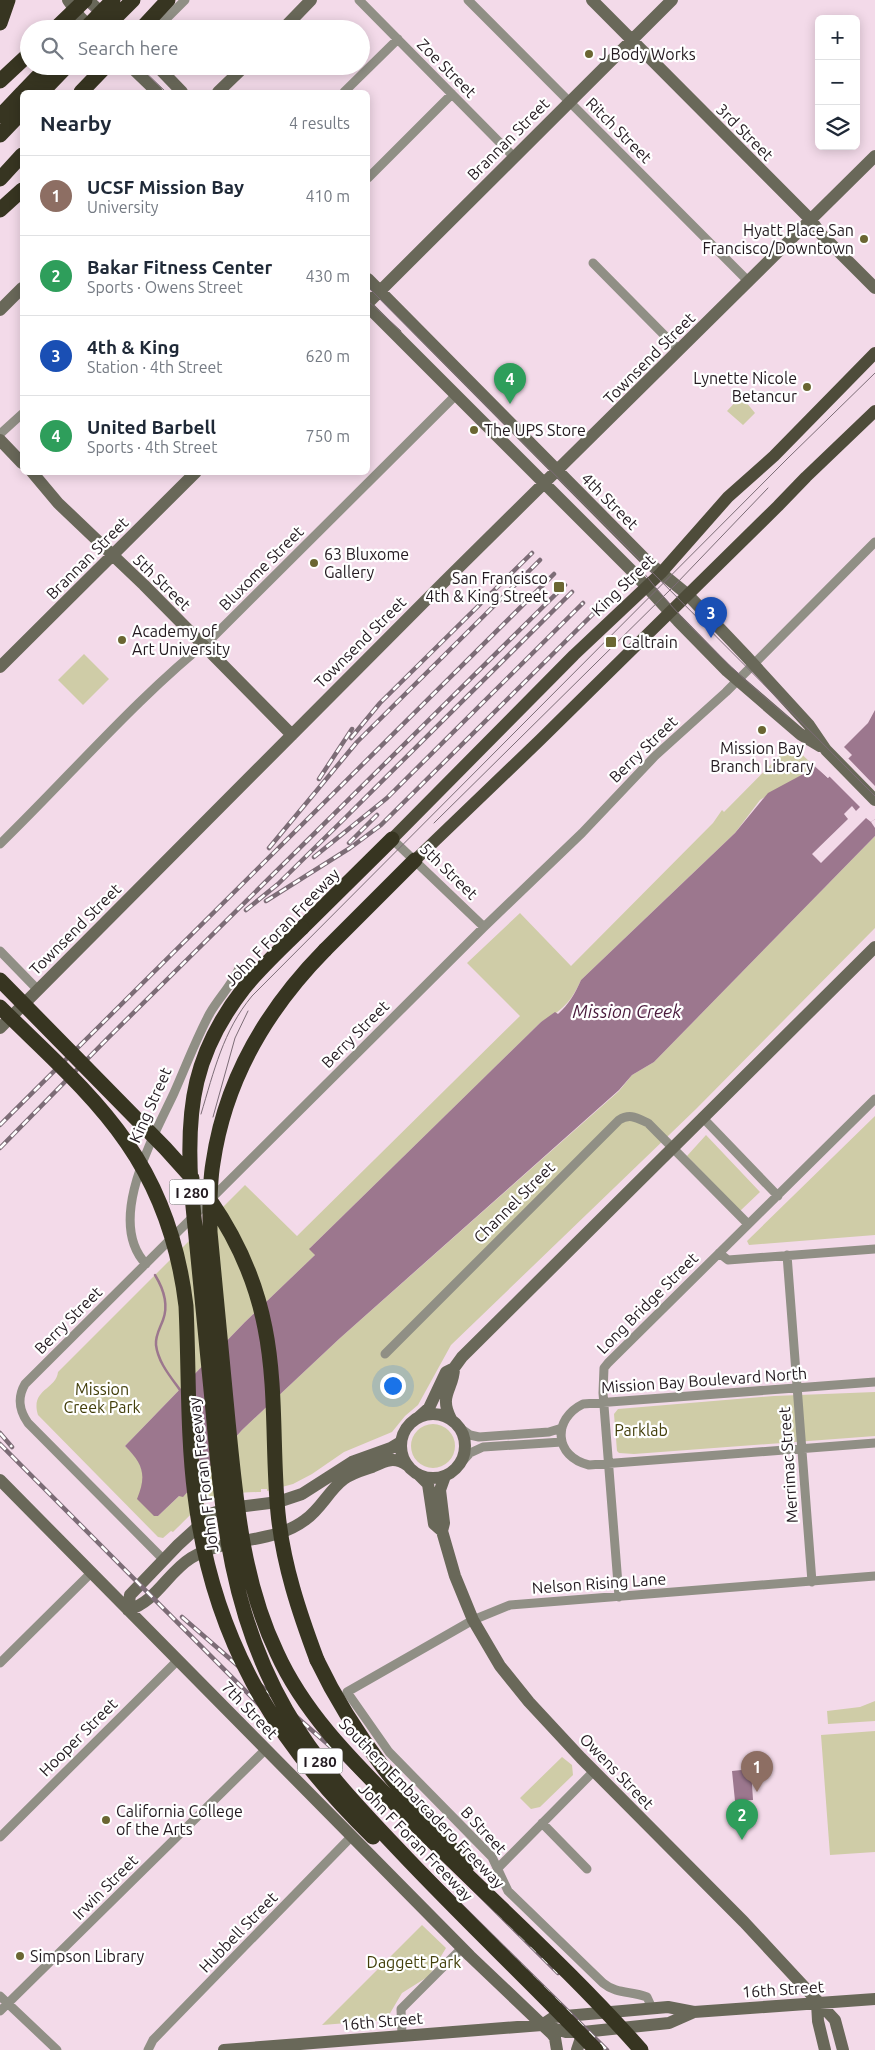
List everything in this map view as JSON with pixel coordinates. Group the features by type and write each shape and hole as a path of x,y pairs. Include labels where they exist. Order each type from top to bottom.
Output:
{"highway":[{"path":"0,23 8,0"},
{"path":"65,20 86,0"},
{"path":"93,20 112,0"},
{"path":"113,20 133,0"},
{"path":"149,20 168,0"},
{"path":"0,81 20,62"},
{"path":"26,90 40,75"},
{"path":"44,90 58,75"},
{"path":"83,90 97,75"},
{"path":"0,116 20,96"},
{"path":"0,135 20,114"},
{"path":"0,179 20,157"},
{"path":"0,210 20,192"},
{"name":"John F Foran Freeway","path":"392,839 245,987 226,1012 211,1039 200,1067 190,1113 188,1135 191,1186 221,1492 234,1578 250,1630 272,1683 285,1708 319,1760 360,1810 596,2050"},
{"name":"Southern Embarcadero Freeway","path":"415,860 325,950 276,1007 246,1056 225,1109 212,1164 210,1232 235,1491 243,1547 249,1575 267,1630 287,1675 302,1698 360,1768 599,2005 641,2050"},
{"path":"0,980 166,1148 207,1196 226,1223 251,1277 265,1330 269,1362 276,1494 281,1535 296,1600 317,1660 341,1708 374,1756 434,1830 542,1948"},
{"path":"0,1007 95,1102 112,1123 140,1163 164,1212 179,1260 186,1306 192,1462 203,1546 223,1618 256,1691 295,1750 337,1800 379,1843 518,1972"}],"main road":[{"path":"68,0 83,20"},
{"path":"86,0 109,20"},
{"path":"291,20 311,0"},
{"name":"Brannan Street","path":"370,300 672,0"},
{"name":"3rd Street","path":"595,1 811,220 820,233 875,288"},
{"path":"139,75 155,90"},
{"path":"166,75 180,90"},
{"path":"220,90 236,75"},
{"name":"Townsend Street","path":"0,1028 34,986 72,955 544,483 875,156"},
{"name":"4th Street","path":"370,281 649,563 688,596 809,726 829,753 875,800"},
{"path":"0,310 20,290"},
{"name":"4th Street","path":"370,309 646,586 701,646 800,734 829,753"},
{"name":"King Street","path":"392,839 574,655 661,573 728,497 778,452 875,353"},
{"path":"415,860 688,596 806,477 875,411"},
{"path":"0,440 20,461"},
{"name":"5th Street","path":"35,475 58,503 144,585 292,735"},
{"name":"Brannan Street","path":"0,667 193,475"},
{"path":"407,1465 402,1454 401,1442 405,1430 429,1408 446,1372 454,1368 702,1117 875,947"},
{"path":"401,1442 391,1448 352,1462 302,1494 278,1502 230,1508 213,1513 130,1595 128,1610 141,1606 180,1566 201,1552 276,1534 298,1525 310,1516 332,1491 350,1475 386,1461 398,1460 419,1475 432,1478 445,1476 454,1471 461,1463 466,1443 447,1412 445,1400 447,1390 454,1376 454,1368"},
{"path":"419,1417 432,1414 456,1424"},
{"name":"Owens Street","path":"419,1475 428,1484 434,1524 442,1531"},
{"name":"Owens Street","path":"445,1476 440,1497 444,1523 442,1531 455,1576 473,1620 500,1666 519,1690 594,1771 744,1922 817,2003 835,2020 843,2050"},
{"name":"7th Street","path":"0,1480 462,1948 555,2038 557,2050"},
{"name":"16th Street","path":"542,2025 554,2017 652,2008 668,2007 694,2012 875,1999"},
{"path":"817,2003 818,2022 825,2050"},
{"name":"16th Street","path":"224,2050 331,2046 402,2035 542,2025 566,2032 583,2032 669,2023 694,2012"},
{"path":"576,2050 583,2032"}],"street":[{"path":"165,20 185,0"},
{"name":"Zoe Street","path":"359,0 514,157"},
{"name":"Ritch Street","path":"468,0 749,282"},
{"path":"370,67 398,40"},
{"path":"346,90 362,75"},
{"path":"370,176 452,94"},
{"path":"593,263 679,350"},
{"name":"Bluxome Street","path":"0,844 456,395"},
{"path":"0,434 20,416"},
{"name":"Berry Street","path":"164,1560 28,1422 19,1402 25,1384 484,927 582,833 655,756 738,680 875,542"},
{"name":"5th Street","path":"392,839 484,927"},
{"path":"0,952 34,986"},
{"name":"King Street","path":"146,1264 137,1252 132,1232 131,1212 134,1192 144,1158 202,1029 238,968"},
{"name":"Long Bridge Street","path":"618,1597 604,1402 604,1368 875,1099"},
{"name":"Channel Street","path":"385,1354 619,1120 626,1116 631,1116 648,1123 748,1224"},
{"path":"702,1117 778,1196"},
{"path":"719,1253 728,1260 875,1249"},
{"name":"Merrimac Street","path":"787,1256 812,1582"},
{"name":"Mission Bay Boulevard North","path":"562,1428 565,1419 583,1404 875,1382"},
{"path":"456,1424 470,1436 479,1437 549,1432 562,1428 562,1442 570,1456 589,1465 875,1444"},
{"path":"461,1463 470,1453 483,1447 562,1442"},
{"path":"0,1663 91,1573"},
{"name":"Nelson Rising Lane","path":"347,1692 473,1620 510,1605 875,1576"},
{"name":"Hooper Street","path":"0,1837 178,1660"},
{"name":"B Street","path":"347,1692 389,1752 492,1857 508,1891 609,1988 647,1997 652,2008"},
{"name":"Irwin Street","path":"0,2011 266,1750"},
{"path":"498,1868 594,1771"},
{"path":"542,1824 587,1869"},
{"name":"Hubbell Street","path":"148,2050 153,2040 352,1836"},
{"path":"402,2035 401,2009 462,1948"},
{"path":"0,1996 57,2050"}],"green space":[{"path":"741,396 755,413 743,425 727,411"},
{"path":"84,654 109,679 83,705 58,680"},
{"name":"Mission Creek Park","path":"791,744 811,763 807,772 760,800 735,833 581,980 574,994 565,1005 541,1022 310,1248 315,1255 245,1322 125,1446 138,1459 143,1473 143,1487 158,1516 179,1496 183,1496 242,1430 339,1339 619,1091 632,1075 654,1062 875,836 875,928 696,1109 451,1345 418,1405 405,1416 392,1432 344,1452 312,1474 293,1484 267,1491 267,1489 261,1489 261,1492 220,1496 211,1500 194,1512 173,1532 171,1531 163,1538 158,1537 38,1415 37,1400 53,1383 58,1372 245,1185 297,1236 520,1016 467,963 520,913 571,966 713,823 722,810 724,812"},
{"path":"875,1116 875,1235 749,1245 747,1241"},
{"path":"706,1135 760,1192 740,1211 687,1156"},
{"name":"Parklab","path":"875,1392 875,1436 634,1454 619,1453 617,1451 614,1414 618,1409 774,1396"},
{"path":"429,1424 437,1424 449,1430 455,1446 449,1462 437,1468 429,1468 417,1462 411,1450 411,1442 417,1430"},
{"path":"875,1701 875,1721 828,1724 827,1711 860,1707"},
{"path":"875,1731 875,1852 830,1855 821,1735"},
{"path":"562,1757 572,1765 573,1775 540,1807 531,1809 520,1798"},
{"name":"Daggett Park","path":"422,1925 446,1948 429,1976 402,1993 386,2020 322,2025"}],"water":[{"name":"Mission Creek","path":"875,710 875,819 871,822 875,828 875,836 654,1062 632,1075 619,1090 339,1339 242,1430 183,1497 179,1496 158,1516 154,1516 137,1499 142,1483 142,1470 125,1446 245,1322 315,1255 309,1249 541,1022 555,1012 558,1014 571,999 581,980 735,833 768,793 807,772 811,763 828,778 852,755 844,747 868,723"},
{"path":"751,1769 753,1800 735,1801 732,1771"}],"pier":[{"path":"846,756 875,786 875,819 871,822 866,818 821,863 812,854 848,819 844,814 852,806 856,811 860,807 829,776 828,778 818,768 820,766 828,774"}],"waterway":[{"path":"155,1275 163,1291 165,1302 165,1314 156,1338 157,1351 165,1369 180,1390"}],"tram line":[{"path":"89,8 100,20"},
{"path":"148,75 164,90"},
{"path":"370,289 875,796"},
{"path":"370,303 401,331"},
{"path":"201,1114 220,1052 234,1023 252,996 875,373"},
{"path":"434,823 675,585 768,488"},
{"path":"639,567 709,646 788,717"},
{"path":"213,1117 235,1038 248,1011"}],"railway":[{"path":"351,738 380,703 532,553"},
{"path":"269,848 357,742 540,560"},
{"path":"0,1125 554,574"},
{"path":"0,1148 107,1039 565,585"},
{"path":"246,910 278,884 572,592"},
{"path":"314,857 387,798 583,603"},
{"path":"266,901 350,848 381,825 593,614"},
{"path":"319,779 352,729"},
{"path":"349,843 377,815"},
{"path":"0,1433 12,1447"},
{"path":"0,1444 349,1795 607,2050"},
{"path":"182,1617 339,1754 558,1973"}],"place":[{"name":"J Body Works","path":"589,54"},
{"name":"Hyatt Place San Francisco/Downtown","path":"864,239"},
{"name":"Lynette Nicole Betancur","path":"807,387"},
{"name":"United Barbell","path":"510,404"},
{"name":"The UPS Store","path":"474,430"},
{"name":"63 Bluxome Gallery","path":"314,563"},
{"name":"San Francisco 4th & King Street","path":"559,587"},
{"name":"4th & King","path":"711,638"},
{"name":"Academy of Art University","path":"122,640"},
{"name":"Caltrain","path":"611,642"},
{"name":"Mission Bay Branch Library","path":"762,730"},
{"name":"UCSF Mission Bay","path":"757,1792"},
{"name":"California College of the Arts","path":"106,1820"},
{"name":"Bakar Fitness Center","path":"742,1840"},
{"name":"Simpson Library","path":"20,1956"}]}
